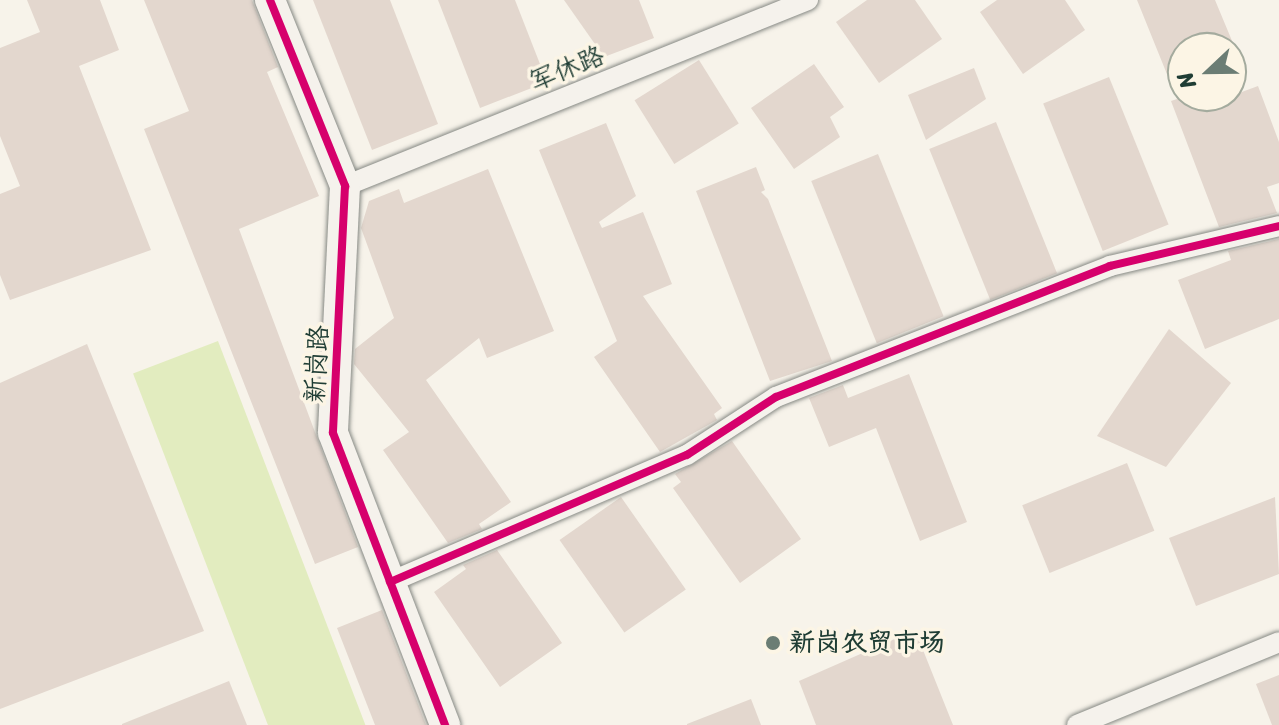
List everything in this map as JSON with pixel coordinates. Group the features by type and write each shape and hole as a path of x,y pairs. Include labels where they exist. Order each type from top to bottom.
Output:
{"street":[{"name":"新岗路","path":"270,0 345,186 333,433 445,725"},
{"name":"军休路","path":"345,186 808,0"},
{"path":"390,582 687,455 776,397 1110,266 1279,226"},
{"path":"1077,725 1279,642"}],"green space":[{"path":"218,341 365,725 268,725 133,374"}],"building":[{"path":"27,0 100,0 119,50 79,66 151,250 10,300 0,275 0,194 20,186 0,136 0,48 40,32"},
{"path":"144,0 252,0 278,67 267,72 319,196 239,229 358,547 315,564 144,129 189,111"},
{"path":"313,0 390,0 438,124 372,150"},
{"path":"438,0 515,0 547,82 480,108"},
{"path":"564,0 639,0 654,38 604,57"},
{"path":"867,0 915,0 942,39 879,83 836,22"},
{"path":"997,0 1065,0 1085,30 1023,74 980,12"},
{"path":"1137,0 1215,0 1228,32 1167,32 1167,74"},
{"path":"699,60 739,124 674,164 635,100"},
{"path":"814,64 844,107 830,117 840,137 794,169 751,108"},
{"path":"974,68 986,99 926,140 908,95"},
{"path":"1109,77 1169,224 1103,251 1043,104"},
{"path":"1258,86 1279,142 1279,183 1267,187 1277,213 1219,227 1175,112 1247,112 1247,90"},
{"path":"996,122 1057,273 990,300 929,149"},
{"path":"606,123 636,196 599,222 602,228 643,212 672,284 643,296 722,408 714,414 717,420 660,452 594,357 617,341 539,150"},
{"path":"878,154 944,316 877,343 811,181"},
{"path":"756,167 765,190 761,192 768,199 832,361 770,381 696,191"},
{"path":"488,169 554,331 487,358 479,338 426,380 511,502 479,524 482,529 448,543 383,450 409,432 354,364 355,349 394,318 361,228 369,201 399,189 404,203"},
{"path":"1279,239 1279,319 1205,349 1178,280 1231,260 1228,251"},
{"path":"1169,329 1231,383 1166,467 1097,436"},
{"path":"87,344 204,631 0,709 0,383"},
{"path":"909,374 967,522 920,541 876,428 829,447 809,398 843,385 848,398"},
{"path":"732,441 801,539 740,583 673,488 681,482 675,474"},
{"path":"1127,463 1154,531 1050,573 1022,505"},
{"path":"621,497 686,590 624,633 560,540"},
{"path":"1275,497 1279,574 1196,606 1169,538"},
{"path":"497,550 562,643 500,687 434,592 466,569 463,565"},
{"path":"382,610 426,725 375,725 337,628"},
{"path":"915,630 953,725 816,725 799,681"},
{"path":"1279,675 1279,725 1272,725 1256,684"},
{"path":"229,681 247,725 122,725 122,724"},
{"path":"751,699 761,725 687,725 687,724"}],"cycle path":[{"path":"270,0 345,186 333,433 445,725"},
{"path":"390,582 687,455 776,397 1110,266 1279,226"}],"place":[{"name":"新岗农贸市场","path":"773,643"}]}
